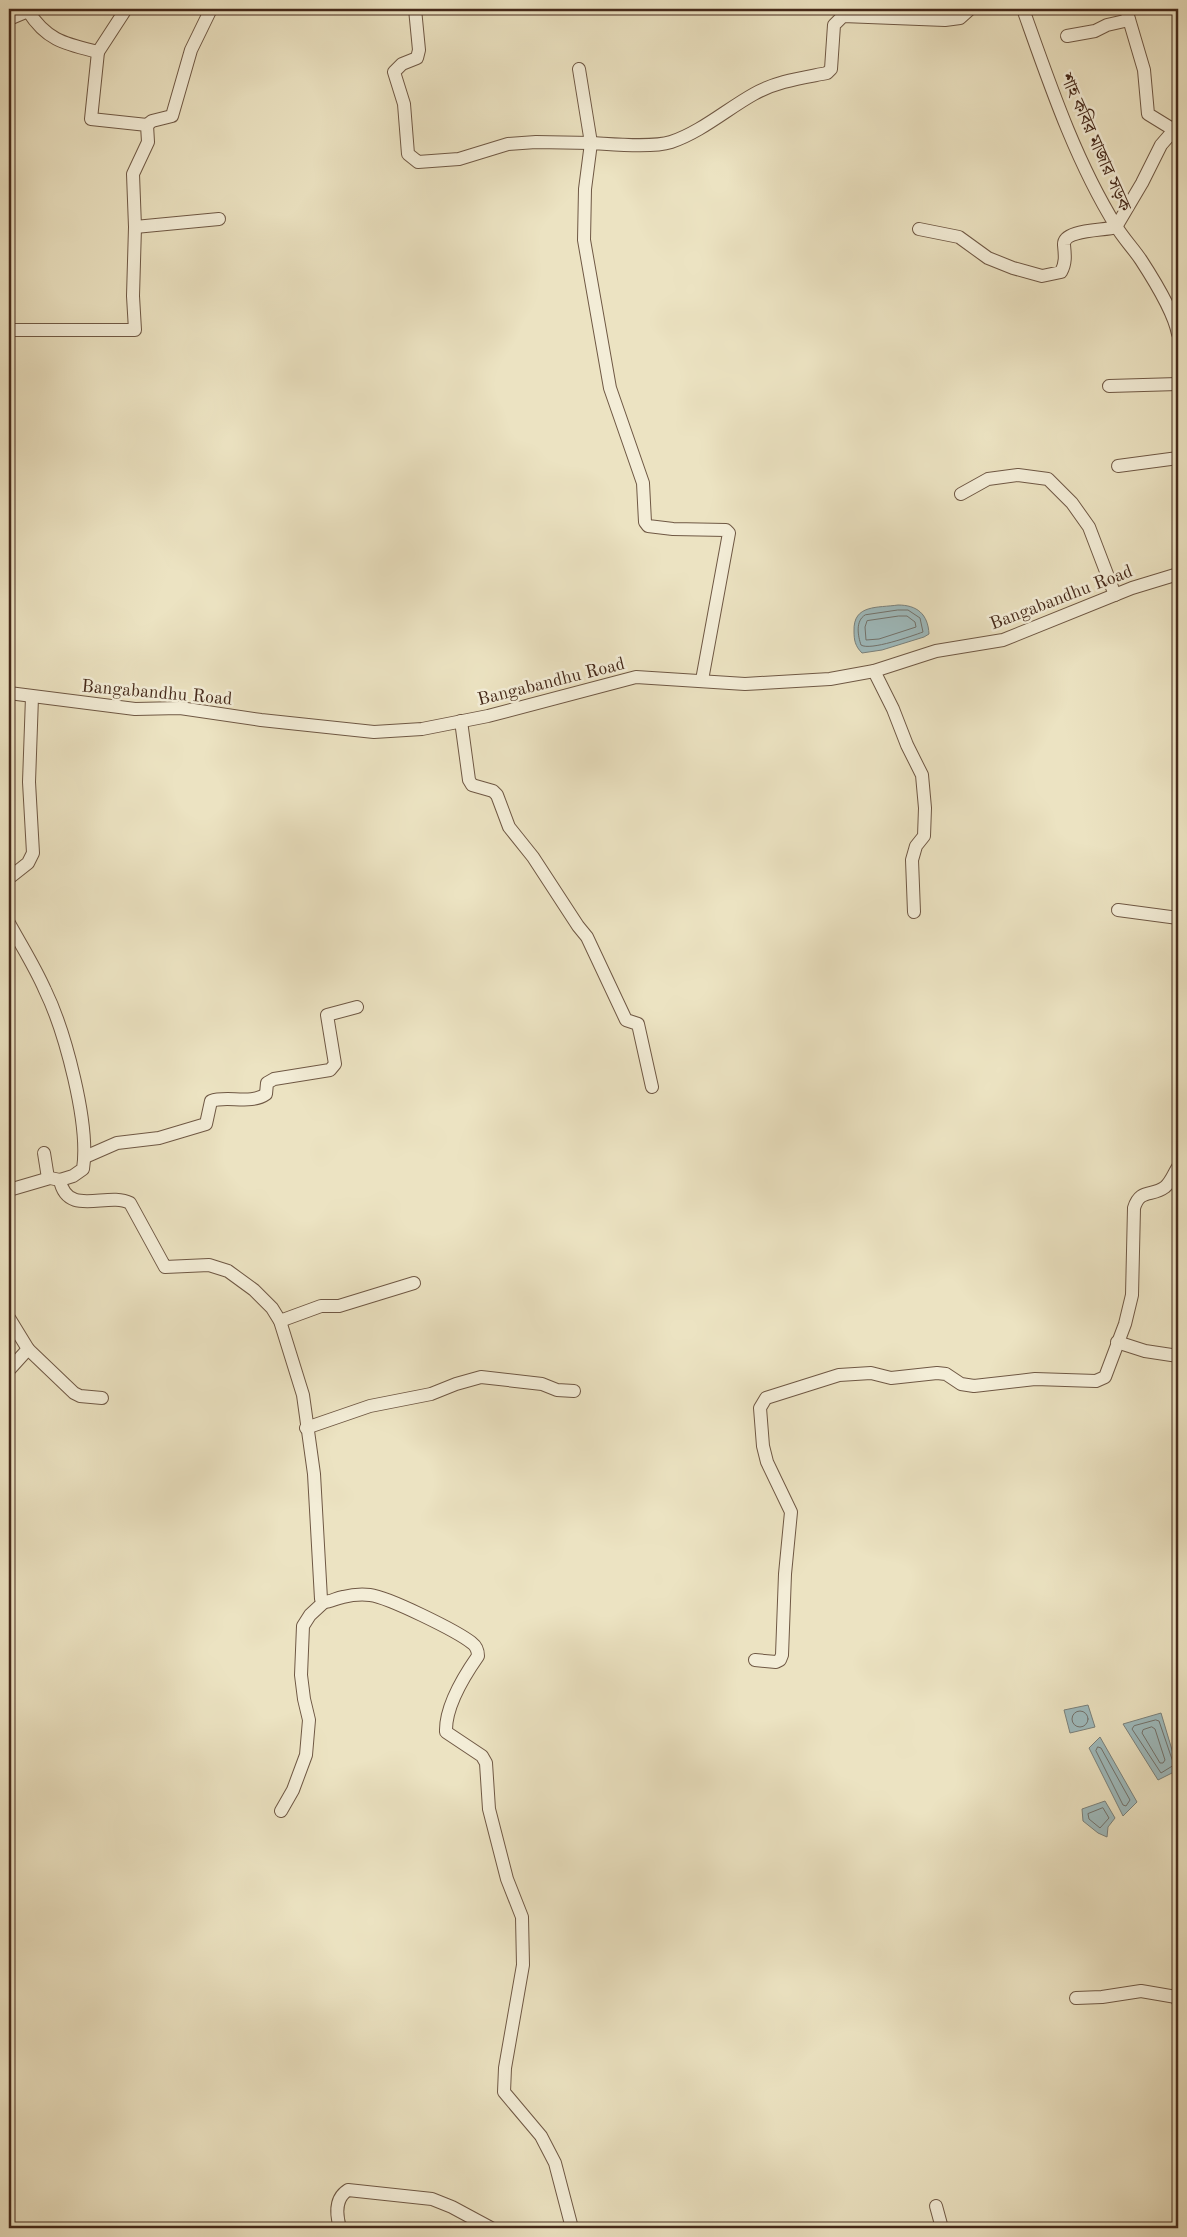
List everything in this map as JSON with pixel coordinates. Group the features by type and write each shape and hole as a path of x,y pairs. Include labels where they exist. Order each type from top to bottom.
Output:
{"street":[{"path":"126,9 98,52 91,119 147,125 152,121 172,116 191,50 211,9"},
{"path":"415,9 418,58 402,64 394,72 404,104 408,154 418,162 459,159 508,144 536,142 659,144 671,142 705,125 756,92 778,83 827,73 831,69 834,25 843,16 945,20 960,18 970,9"},
{"name":"শাহ কবির মাজার সড়ক","path":"1023,9 1058,105 1092,180 1116,227 1141,260 1178,326"},
{"path":"9,19 28,10 36,24 61,43 98,52"},
{"path":"919,228 959,236 988,258 1013,268 1042,276 1061,272 1064,267 1064,242 1067,237 1074,233 1116,227 1142,183 1161,145 1176,130 1148,114 1144,70 1127,14 1095,32 1067,36"},
{"path":"579,69 591,143 585,190 584,240 610,388 643,483 645,522 648,526 673,530 726,530 729,533 702,680"},
{"path":"9,330 135,330 133,296 135,227 133,174 148,142 147,125"},
{"path":"135,227 219,219"},
{"path":"1109,386 1178,384"},
{"path":"1118,466 1178,458"},
{"path":"961,494 988,479 1018,475 1048,479 1072,503 1089,527 1114,595"},
{"name":"Bangabandhu Road","path":"9,693 135,709 180,708 261,720 374,732 422,729 636,677 746,684 790,683 830,679 874,670 936,651 1003,640 1114,595 1178,574"},
{"path":"874,670 922,775 925,808 924,836 916,846 912,860 914,912"},
{"path":"9,878 28,863 33,853 29,782 32,697"},
{"path":"461,721 472,785 493,791 497,796 509,827 587,937 626,1020 638,1024 652,1087"},
{"path":"1118,910 1178,918"},
{"path":"9,922 46,990 64,1038 79,1106 84,1157 83,1169 73,1176 9,1190"},
{"path":"84,1157 117,1143 159,1138 206,1124 210,1101 260,1098 266,1094 267,1083 274,1079 330,1070 335,1064 327,1015 357,1007"},
{"path":"44,1154 54,1179 72,1199 88,1203 122,1198 130,1202 165,1267 209,1265 228,1271 254,1290 272,1308 280,1321 304,1396 306,1428 314,1474 318,1580 321,1599 324,1602"},
{"path":"755,1660 776,1662 780,1660 782,1655 785,1574 791,1526 791,1512 767,1462 763,1446 760,1408 766,1398 839,1376 871,1373 891,1378 937,1373 946,1374 961,1384 974,1386 1035,1379 1096,1381 1105,1377 1125,1324 1132,1295 1134,1208 1137,1199 1143,1194 1163,1188 1169,1183 1178,1167"},
{"path":"280,1321 321,1306 338,1306 414,1282"},
{"path":"9,1318 28,1349 74,1393 80,1396 102,1398"},
{"path":"1117,1342 1144,1351 1178,1356"},
{"path":"9,1370 28,1349"},
{"path":"306,1428 370,1406 431,1394 481,1377 542,1384 557,1390 574,1391"},
{"path":"281,1811 293,1790 306,1755 309,1720 301,1675 303,1626 310,1614 324,1602 341,1597 371,1595 393,1601 473,1643 478,1650 478,1656 454,1699 446,1725 446,1732 452,1738 476,1751 486,1763 491,1816 507,1879 522,1917 523,1965 505,2068 504,2092 541,2136 555,2162 572,2228"},
{"path":"1076,1998 1102,1997 1141,1990 1176,1997 1178,2001"},
{"path":"340,2228 337,2218 338,2201 342,2194 348,2190 432,2199 452,2207 491,2228"},
{"path":"936,2206 942,2228"}],"water":[{"path":"905,605 920,612 924,616 929,634 882,650 862,653 856,645 854,637 855,622 858,616 862,612 875,607"},
{"path":"1088,1705 1095,1727 1070,1733 1064,1710"},
{"path":"1161,1713 1178,1770 1158,1780 1123,1724"},
{"path":"1100,1737 1137,1802 1123,1816 1089,1748"},
{"path":"1105,1801 1115,1818 1108,1827 1107,1837 1098,1833 1083,1821 1082,1809"}]}
